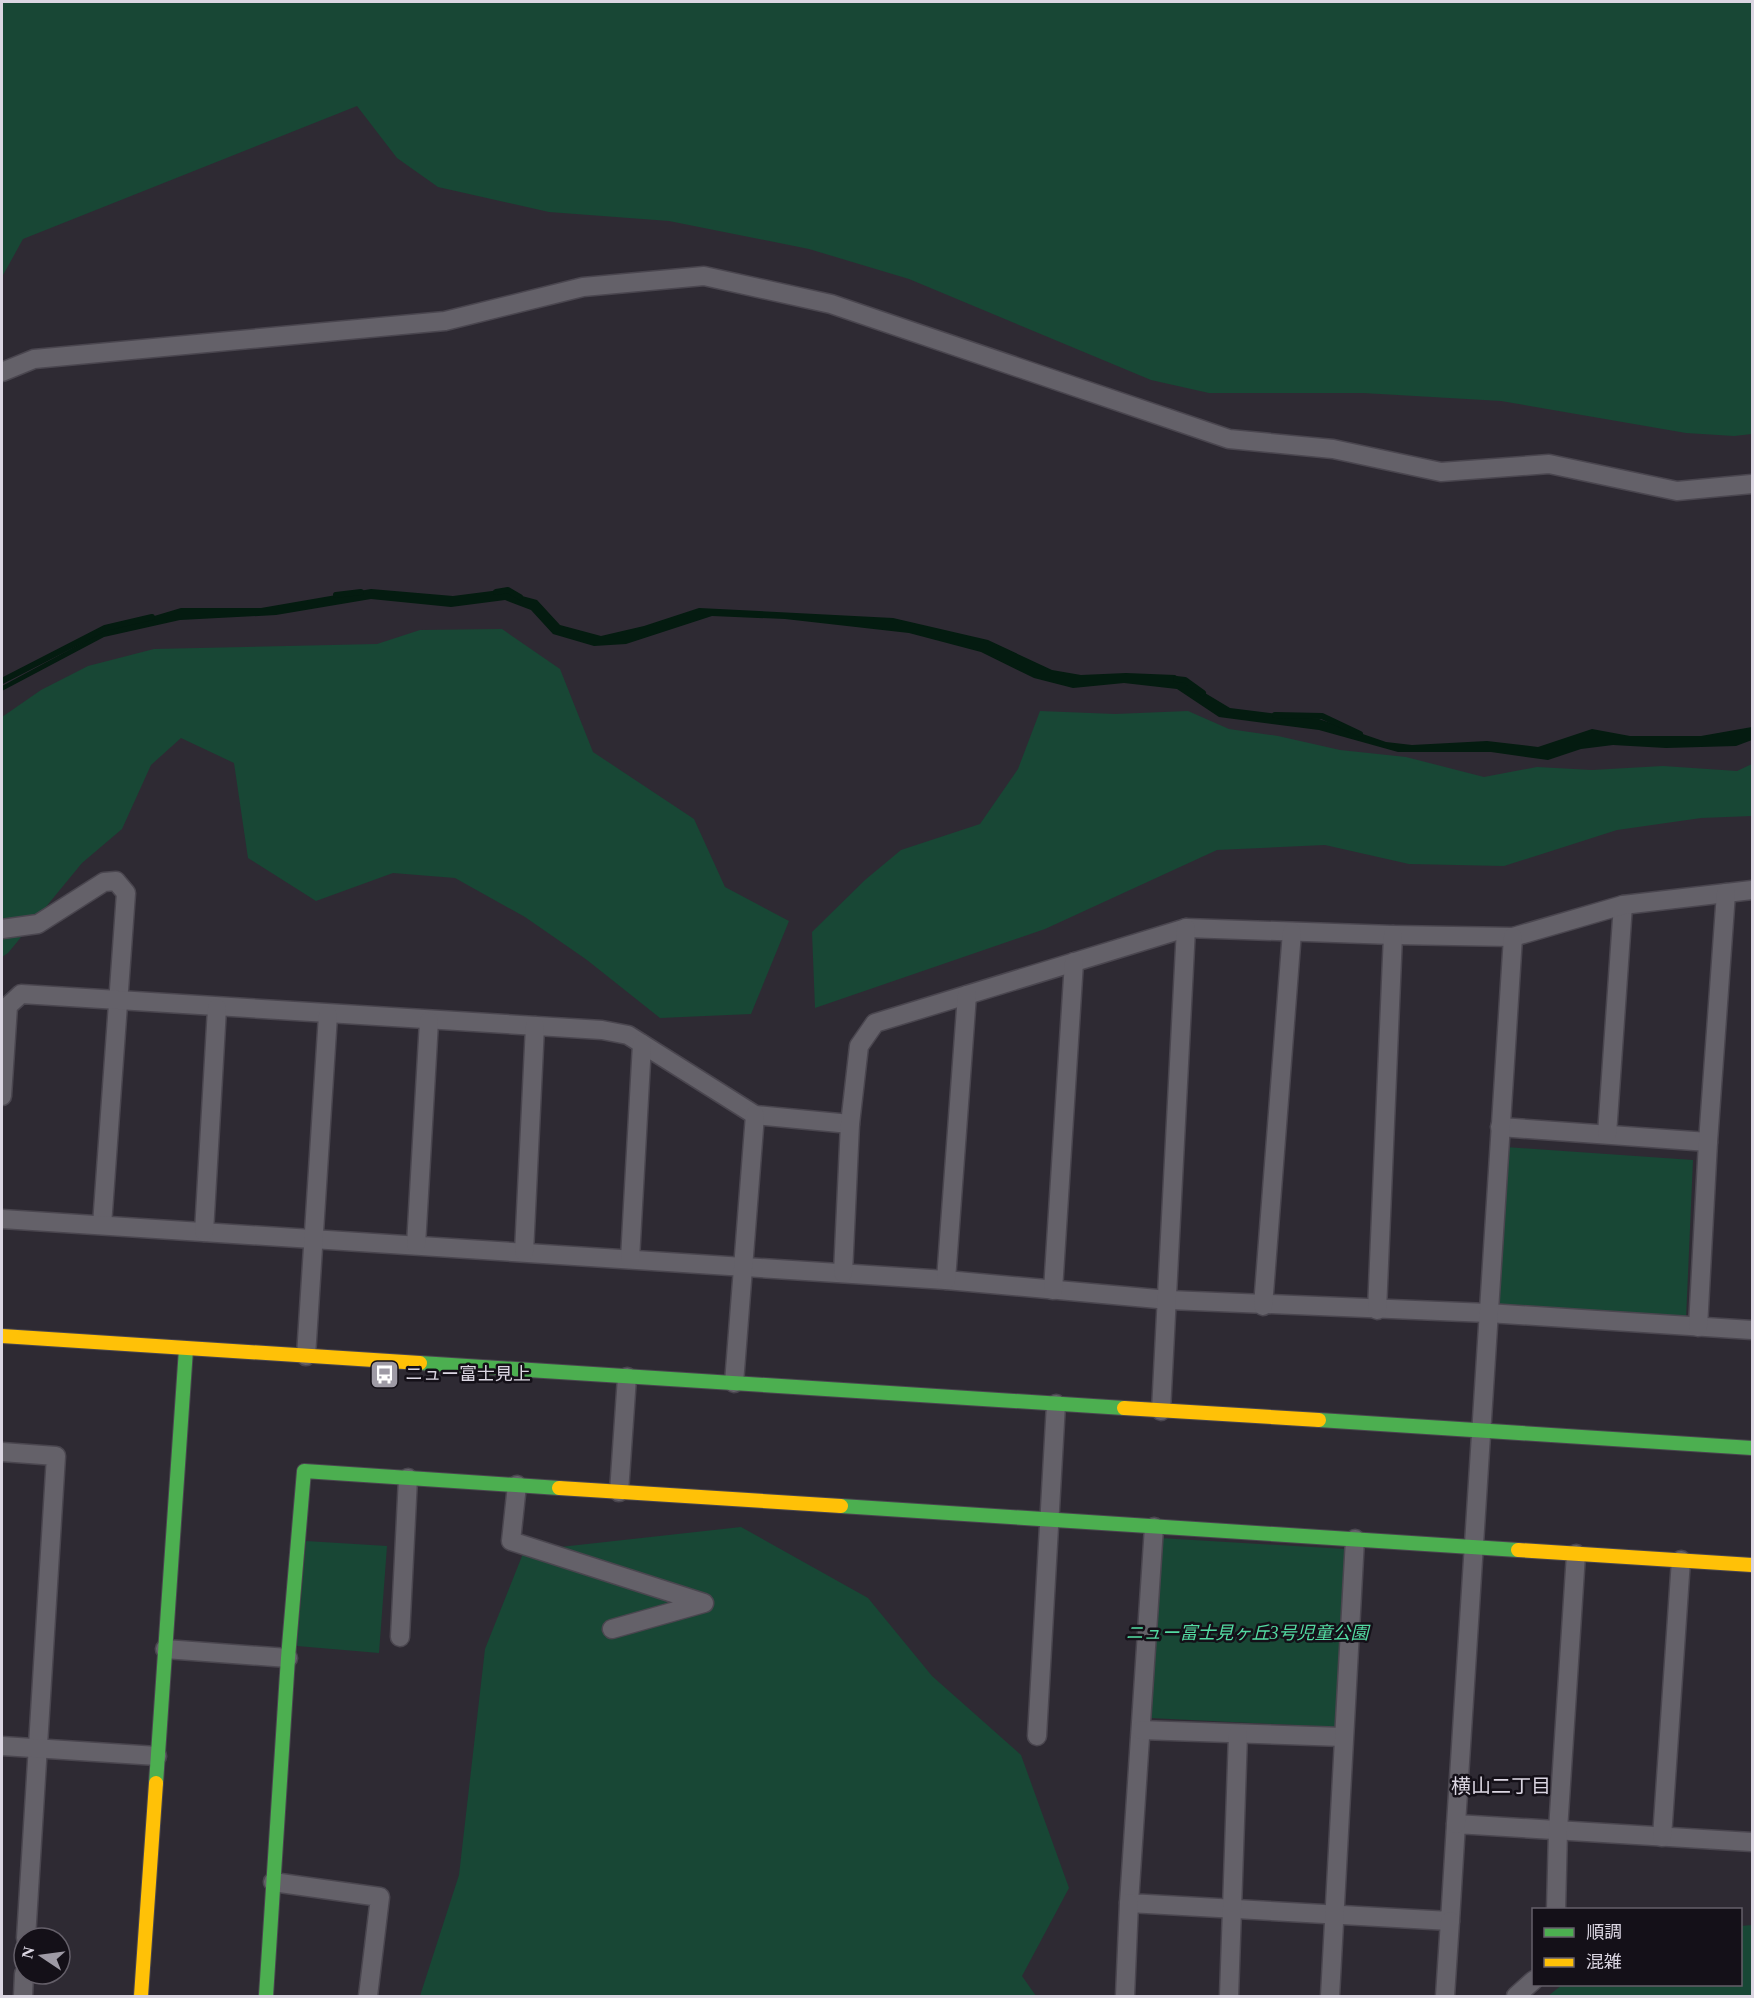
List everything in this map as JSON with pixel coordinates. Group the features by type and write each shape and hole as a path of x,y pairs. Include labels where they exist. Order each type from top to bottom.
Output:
{"street":[{"path":"2,372 34,359 445,321 584,287 704,276 831,304 1229,439 1333,449 1441,472 1549,464 1677,491 1752,484"},
{"path":"2,930 38,924 104,882 116,881 126,893 102,1225"},
{"path":"843,1273 850,1124 859,1046 875,1023 1186,928 1393,936 1514,937 1623,905 1752,890"},
{"path":"1698,1327 1707,1142 1726,893"},
{"path":"1607,1134 1623,905"},
{"path":"1161,1410 1169,1300 1186,928"},
{"path":"1263,1306 1292,932"},
{"path":"1377,1310 1393,936"},
{"path":"1445,1996 1514,937"},
{"path":"1053,1290 1074,962"},
{"path":"2,1096 8,1006 21,994 117,1002 602,1030 628,1035 755,1115 850,1124"},
{"path":"946,1280 967,995"},
{"path":"204,1232 217,1008"},
{"path":"306,1356 328,1015"},
{"path":"416,1245 429,1021"},
{"path":"524,1252 535,1026"},
{"path":"630,1259 642,1044"},
{"path":"734,1383 755,1115"},
{"path":"1500,1127 1707,1142"},
{"path":"2,1219 946,1280 1263,1306 1488,1313 1752,1330"},
{"path":"2,1336 1752,1448"},
{"path":"141,1996 186,1348"},
{"path":"619,1492 627,1377"},
{"path":"1037,1736 1056,1404"},
{"path":"2,1452 56,1456 27,1926"},
{"path":"266,1996 288,1658 304,1471 1752,1565"},
{"path":"400,1637 408,1478"},
{"path":"517,1485 511,1541 704,1604 612,1629"},
{"path":"1125,1996 1154,1527"},
{"path":"1330,1996 1355,1539"},
{"path":"1556,1908 1558,1830 1576,1554"},
{"path":"1662,1837 1681,1560"},
{"path":"165,1649 288,1658"},
{"path":"1141,1730 1343,1737"},
{"path":"1229,1996 1238,1734"},
{"path":"2,1746 157,1756"},
{"path":"1456,1824 1752,1842"},
{"path":"273,1881 380,1897 368,1996"},
{"path":"1129,1903 1450,1921"},
{"path":"1516,1996 1532,1981"}],"green space":[{"path":"2,2 1752,2 1752,434 1734,436 1686,433 1501,401 1363,393 1209,393 1151,380 909,279 809,249 669,221 549,212 438,187 397,158 357,106 23,239 2,277"},
{"path":"502,629 560,669 593,752 694,819 725,887 789,921 751,1014 660,1018 587,960 525,917 455,878 393,873 316,901 248,858 234,763 181,738 151,765 122,829 82,863 8,953 2,957 2,717 41,690 88,666 154,649 377,644 420,630"},
{"path":"1040,711 1115,714 1188,711 1229,729 1278,736 1340,750 1406,757 1484,777 1537,767 1592,770 1663,766 1737,771 1752,764 1752,816 1701,818 1617,830 1504,866 1409,864 1325,845 1217,850 1045,929 815,1008 812,932 865,880 901,850 980,824 1018,769"},
{"path":"1506,1147 1693,1160 1686,1319 1496,1308"},
{"path":"741,1527 868,1598 932,1676 1021,1755 1069,1888 1022,1976 1036,1996 420,1996 459,1875 485,1649 524,1551"},
{"name":"ニュー富士見ヶ丘3号児童公園","path":"1160,1538 1345,1549 1336,1727 1150,1718"},
{"path":"306,1541 387,1546 379,1653 297,1646"},
{"path":"1752,1925 1752,1996 1548,1996 1561,1986 1742,1986 1742,1926"}],"shaded area":[{"path":"371,589 453,596 500,590 537,600 560,625 601,636 644,626 699,608 893,618 988,640 1052,670 1081,675 1126,673 1175,675 1230,708 1319,719 1386,742 1412,745 1487,741 1538,747 1592,729 1630,736 1701,736 1752,727 1752,740 1736,746 1666,748 1613,745 1581,749 1548,760 1491,752 1398,752 1319,730 1219,717 1177,689 1124,683 1073,688 1034,678 981,652 909,633 785,619 712,616 626,644 594,646 553,634 531,610 505,600 451,607 371,599 276,615 180,620 104,637 2,691 2,686 104,631 181,608 261,608"}],"waterway":[{"path":"496,592 508,590 520,597"},
{"path":"336,595 361,592"},
{"path":"2,681 105,628 152,617"},
{"path":"1176,679 1185,680 1203,693"},
{"path":"1275,715 1322,716 1360,734"}],"traffic: fast":[{"path":"156,1783 186,1349"},
{"path":"420,1363 1124,1408"},
{"path":"1319,1420 1752,1448"},
{"path":"266,1996 288,1658 304,1471 559,1488"},
{"path":"841,1506 1518,1550"}],"traffic: slow":[{"path":"2,1336 420,1363"},
{"path":"1124,1408 1319,1420"},
{"path":"559,1488 841,1506"},
{"path":"1518,1550 1752,1565"},
{"path":"141,1996 156,1783"}],"place":[{"name":"ニュー富士見上","path":"384,1374"}],"district":[{"name":"横山二丁目","path":"1501,1786"}]}
